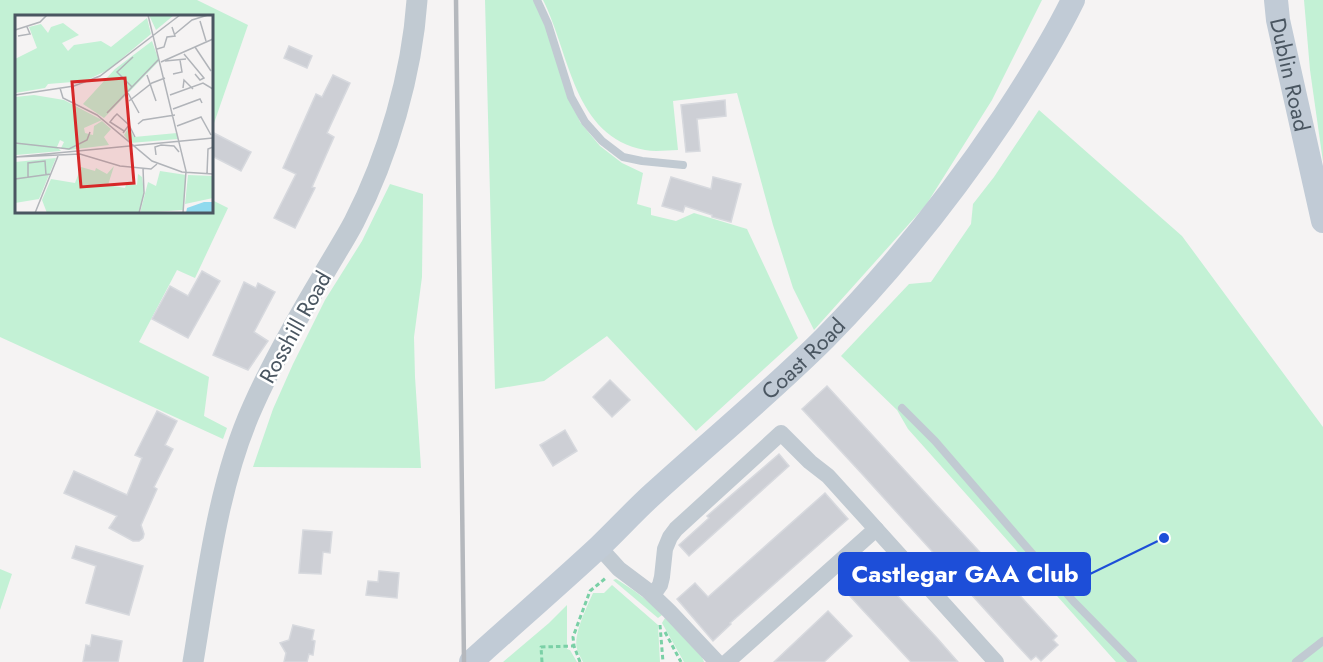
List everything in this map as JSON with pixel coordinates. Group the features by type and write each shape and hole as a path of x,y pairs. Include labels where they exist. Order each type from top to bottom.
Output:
{"main road":[{"name":"Coast Road","path":"479,655 824,339 879,282 973,162 1034,70 1073,0"},
{"name":"Dublin Road","path":"1276,0 1278,20 1323,221"}],"street":[{"name":"Rosshill Road","path":"193,662 220,508 233,459 252,408 278,353 353,223 375,177 409,61 416,23 417,0"},
{"path":"653,596 660,585 665,549 676,529 781,433 810,462 828,476 996,662"},
{"path":"727,662 876,529"},
{"path":"599,547 619,569 669,610 717,662"}],"lane":[{"path":"537,0 548,24 571,98 585,122 602,141 623,157 683,165"},
{"path":"902,408 936,441 1074,602 1133,662"},
{"path":"1296,662 1323,641"}],"path":[{"path":"580,662 573,637 590,591 619,569"},
{"path":"663,662 659,623 681,662"},
{"path":"543,662 541,648 574,646"}],"green space":[{"path":"0,0 197,0 248,25 213,126 213,15 15,15 15,213 213,213 213,200 228,208 195,278 177,270 139,342 209,377 204,416 227,428 223,439 0,337"},
{"path":"485,0 534,0 580,122 600,146 622,163 643,173 637,204 651,208 651,215 676,221 694,213 747,229 798,338 696,431 607,336 544,381 495,389"},
{"path":"543,0 1042,0 992,100 926,205 814,330 793,288 773,225 737,93 673,101 678,150 645,150 621,142 602,129 588,111 577,90"},
{"path":"1304,0 1323,0 1323,162 1310,70"},
{"path":"1039,110 1182,236 1323,427 1323,662 1116,662 908,429 897,410 841,356 909,284 931,282 971,224 973,204"},
{"path":"390,184 423,194 422,277 414,337 421,468 253,467 273,409 293,364 325,300 362,241"},
{"path":"0,569 12,574 0,610"},
{"path":"616,579 646,600 662,615 658,618 613,580"},
{"path":"612,585 658,625 660,662 583,662 577,651 576,643 581,621 593,593 604,593"},
{"path":"567,605 567,649 577,662 503,662 549,623"},
{"path":"665,618 702,657 704,662 684,662 662,623"}],"building":[{"path":"289,46 312,56 307,68 284,58"},
{"path":"333,75 350,83 327,133 334,137 312,187 315,188 295,228 274,218 296,174 283,168 316,94 322,97"},
{"path":"725,100 726,116 697,119 700,151 686,152 681,105"},
{"path":"213,133 251,152 241,171 213,157"},
{"path":"671,177 711,189 713,177 741,184 731,222 685,206 683,212 662,206"},
{"path":"202,271 220,281 188,338 152,319 170,286 188,296"},
{"path":"244,282 256,288 258,283 275,292 254,332 268,341 248,370 213,355"},
{"path":"610,380 630,400 612,417 593,397"},
{"path":"827,386 1057,636 1053,640 1058,645 1041,661 1036,656 1031,660 802,409"},
{"path":"157,411 177,421 165,445 173,449 154,487 157,489 141,525 143,538 133,541 109,528 117,516 64,493 74,471 127,495 142,458 135,455"},
{"path":"565,430 577,451 553,466 540,445"},
{"path":"779,454 789,466 689,556 679,545 709,518 707,516"},
{"path":"825,493 848,519 730,623 713,641 677,599 695,583 708,597"},
{"path":"303,530 332,532 330,553 323,552 321,574 299,573"},
{"path":"76,546 143,566 129,615 86,603 96,566 72,558"},
{"path":"866,562 958,662 911,662 859,606 841,586"},
{"path":"379,571 399,573 397,598 366,595 368,581 378,582"},
{"path":"828,611 852,636 824,662 774,662"},
{"path":"293,625 314,630 313,655 309,654 307,662 284,662 286,653 280,643 289,640"},
{"path":"92,635 122,641 118,662 83,662 86,645 90,646"}],"railway":[{"path":"456,0 464,662"}],"place":[{"name":"Castlegar GAA Club","path":"1164,538"}]}
